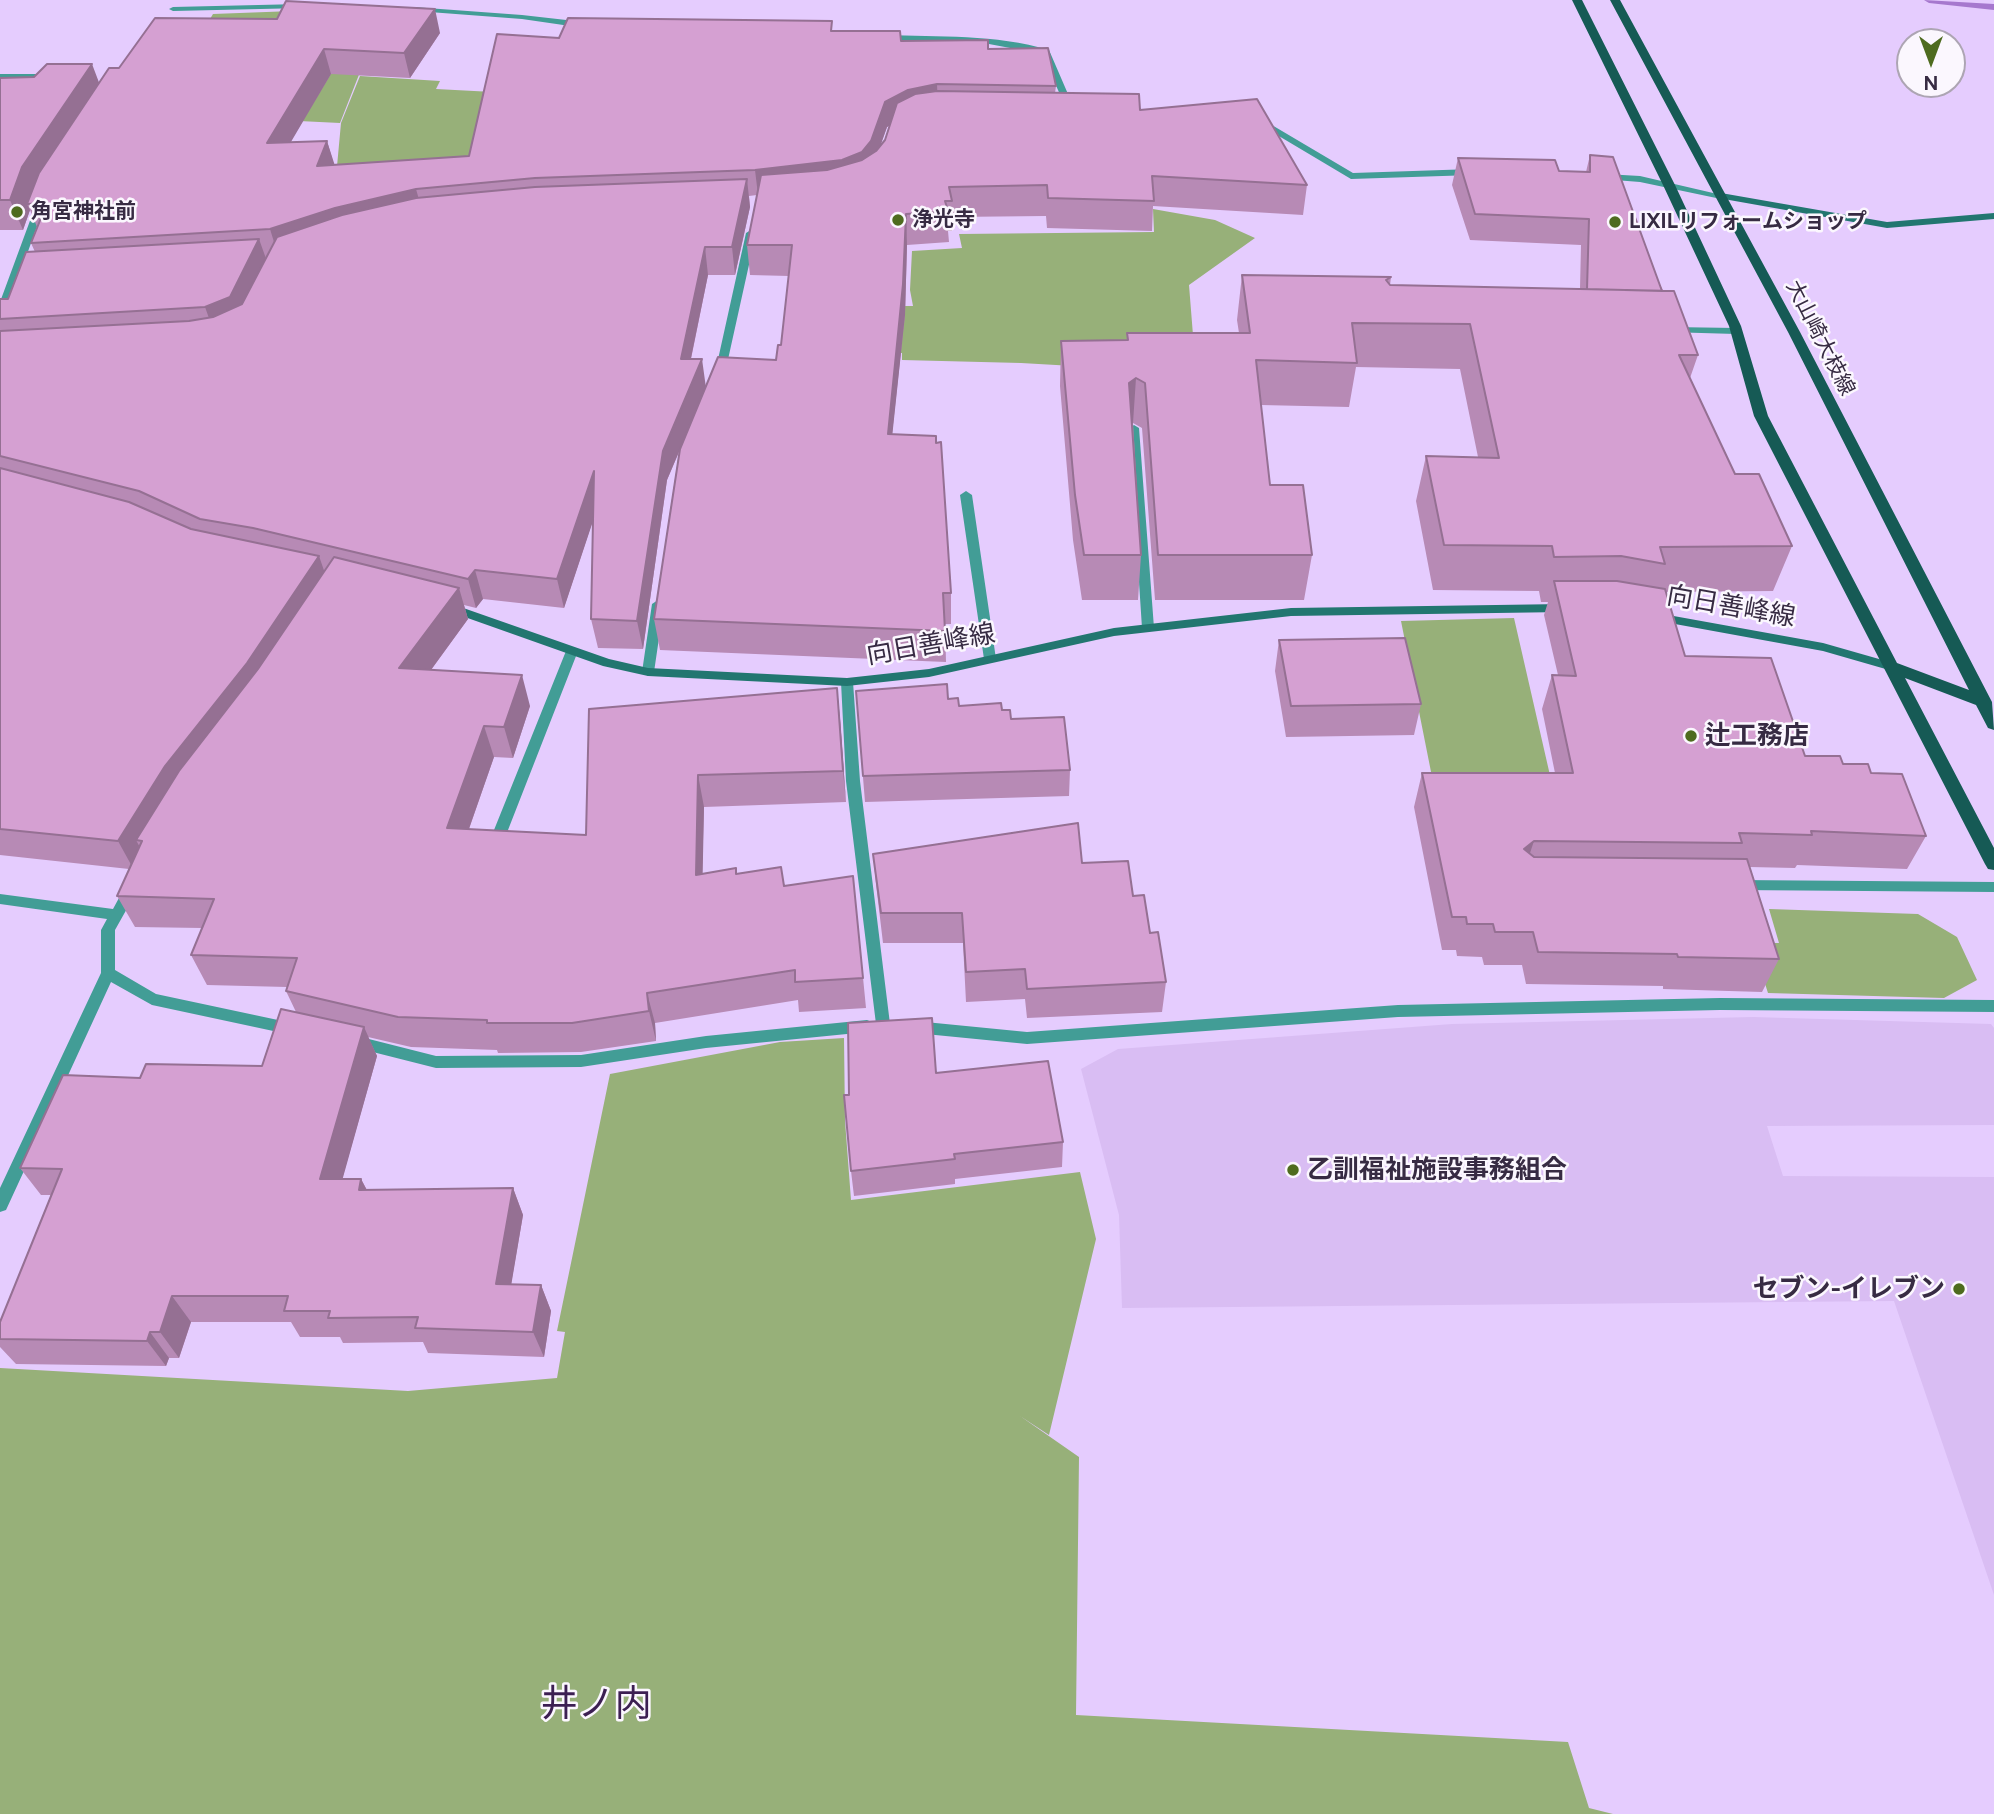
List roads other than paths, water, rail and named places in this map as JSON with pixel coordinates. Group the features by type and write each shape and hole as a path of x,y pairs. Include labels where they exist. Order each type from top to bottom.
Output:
{"main road":[{"path":"1577,0 1669,185 1736,331 1761,416 1994,864"},
{"name":"大山崎大枝線","path":"1615,0 1794,331 1987,703 1994,724"},
{"path":"1721,196 1888,225 1994,216"},
{"name":"向日善峰線","path":"434,604 461,610 572,651 648,672 847,682 929,673 1114,632 1292,612 1579,608"},
{"name":"向日善峰線","path":"1647,615 1823,647 1889,666"},
{"path":"1889,666 1987,703"}],"street":[{"path":"166,19 182,0"},
{"path":"173,9 306,6"},
{"path":"407,8 522,17 600,27"},
{"path":"867,37 978,42 1032,47 1046,52 1073,115 1060,115"},
{"path":"0,77 66,78"},
{"path":"1244,118 1257,119 1351,176 1490,171"},
{"path":"1599,177 1640,179 1721,196"},
{"path":"0,316 41,198 49,187"},
{"path":"715,386 725,362 755,214"},
{"path":"14,276 27,276"},
{"path":"1659,330 1736,331"},
{"path":"1134,428 1148,628"},
{"path":"966,495 990,659"},
{"path":"648,672 660,589"},
{"path":"501,830 572,651"},
{"path":"847,682 853,781 883,1024"},
{"path":"0,1205 108,973 108,930 137,880"},
{"path":"1718,885 1994,887"},
{"path":"0,899 116,915"},
{"path":"108,973 152,999 307,1032"},
{"path":"333,1037 436,1062 582,1061 706,1042 883,1024 1027,1038 1398,1011 1720,1004 1994,1006"}],"waterway":[{"path":"1929,0 1994,7"}],"place":[{"name":"角宮神社前","path":"17,212"},
{"name":"浄光寺","path":"898,220"},
{"name":"LIXILリフォームショップ","path":"1615,222"},
{"name":"辻工務店","path":"1691,736"},
{"name":"乙訓福祉施設事務組合","path":"1293,1170"},
{"name":"セブン-イレブン","path":"1959,1289"}],"district":[{"name":"井ノ内","path":"596,1705"}]}
